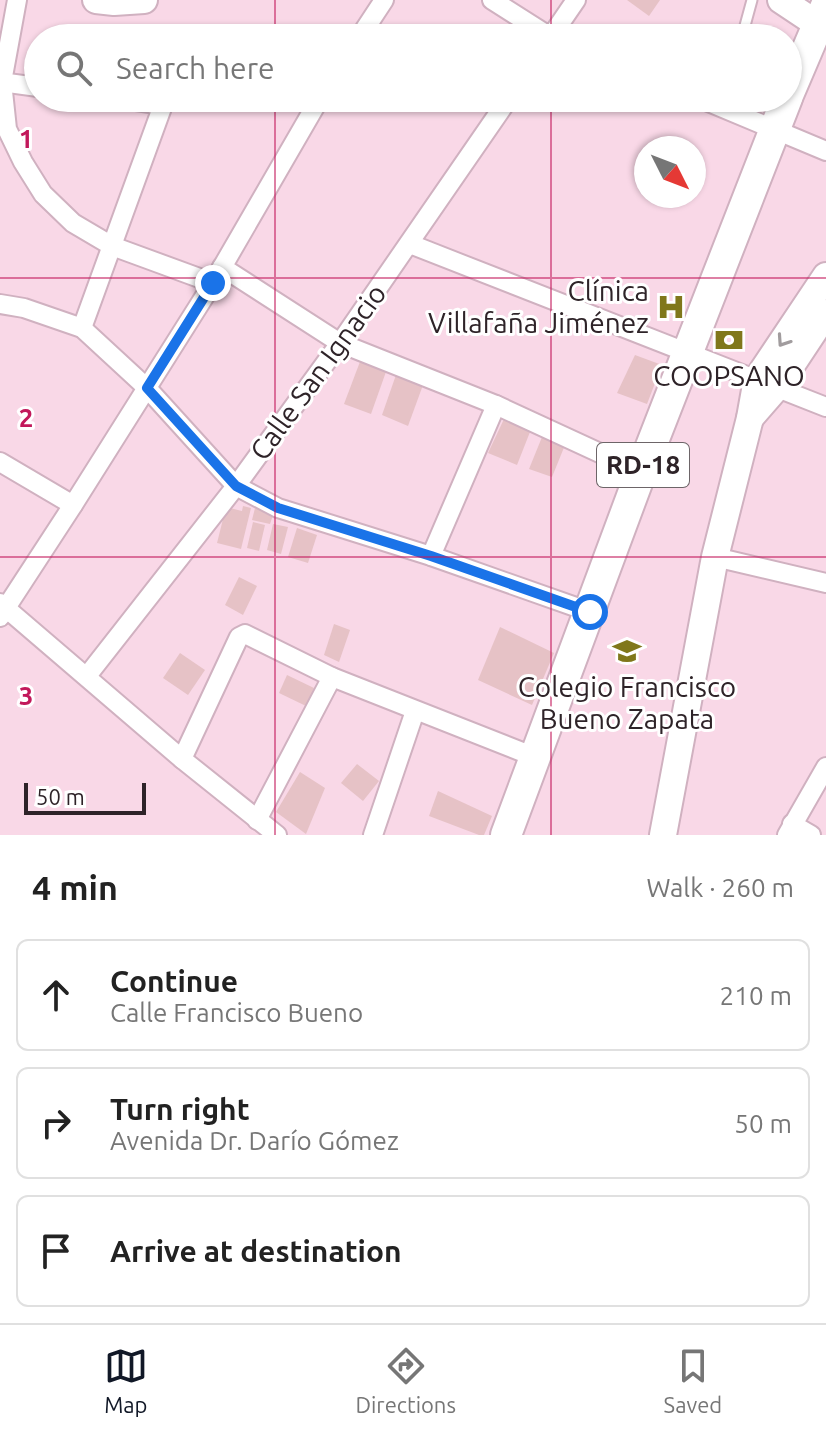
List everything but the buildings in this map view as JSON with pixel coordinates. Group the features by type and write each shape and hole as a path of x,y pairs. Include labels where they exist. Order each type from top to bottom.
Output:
{"main road":[{"path":"96,0 144,0"},
{"name":"RD-18","path":"781,0 822,15 802,50"},
{"name":"RD-18","path":"506,835 641,472 781,112"},
{"path":"663,835 715,557 750,418 826,276"},
{"path":"767,383 826,313"}],"street":[{"path":"17,0 1,82 7,129 43,194 73,223 112,246 218,275 340,343 496,405 641,472"},
{"path":"368,24 384,0"},
{"path":"492,0 529,24"},
{"path":"560,24 576,0"},
{"path":"1,82 24,85"},
{"path":"82,328 160,112"},
{"path":"277,835 2,609 73,505 218,275 312,112"},
{"name":"Calle San Ignacio","path":"87,676 236,486 410,244 500,112"},
{"path":"733,112 826,151"},
{"path":"410,244 826,407"},
{"path":"0,304 24,308 82,328 147,388 236,486 278,508 431,556 590,612"},
{"path":"431,556 496,405"},
{"path":"0,462 73,505"},
{"path":"715,557 826,583"},
{"path":"182,759 239,637 245,634 332,677 535,757"},
{"path":"257,820 332,677"},
{"path":"373,835 415,711"},
{"path":"811,835 789,830 826,767"}],"lane":[{"path":"745,24 752,0"}],"place":[{"name":"Clínica Villafaña Jiménez","path":"671,307"},
{"name":"COOPSANO","path":"729,340"},
{"name":"Colegio Francisco Bueno Zapata","path":"627,651"}],"route":[{"path":"213,283 147,388 236,486 278,508 431,556 590,612"}]}
